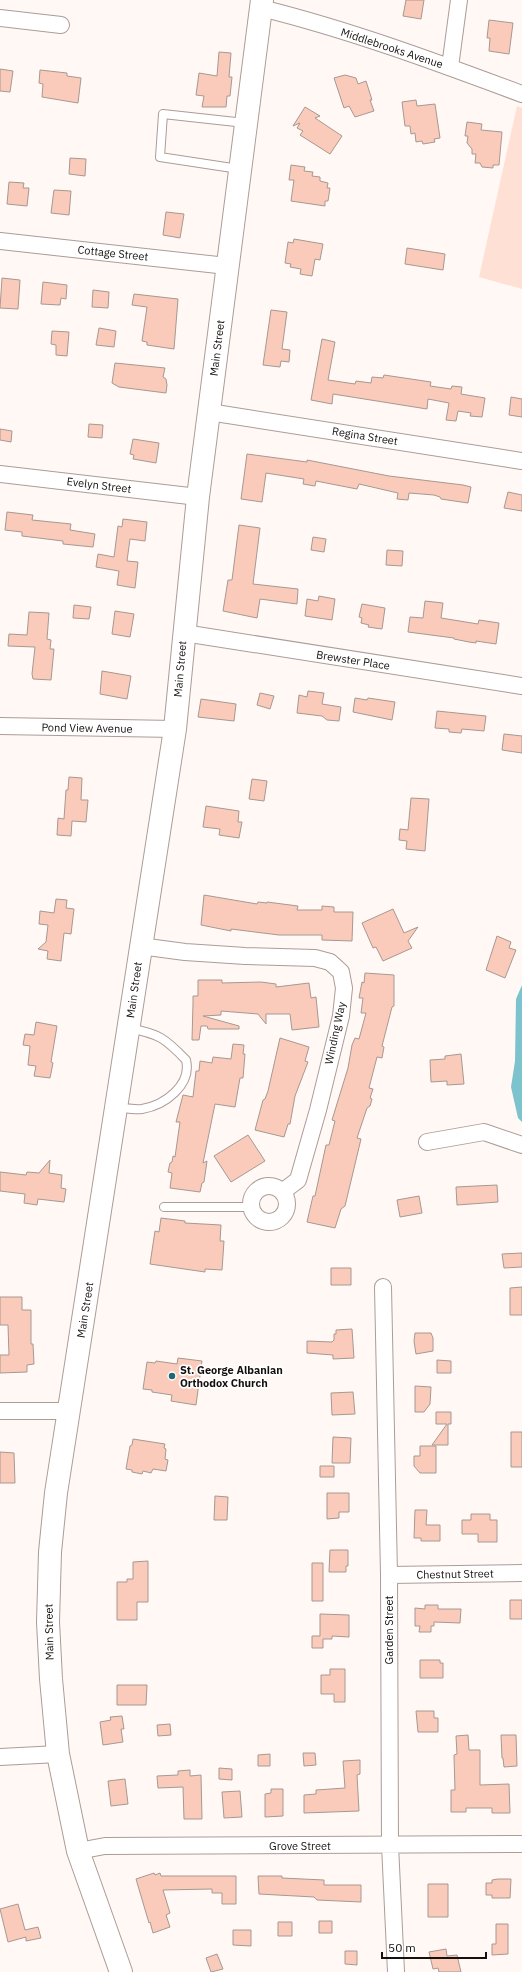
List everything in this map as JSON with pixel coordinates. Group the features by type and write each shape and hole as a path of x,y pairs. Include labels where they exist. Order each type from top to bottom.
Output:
{"main road":[{"name":"Main Street","path":"121,1972 78,1851 58,1754 48,1622 50,1552 56,1493 175,729 198,497 261,4"}],"street":[{"path":"450,68 459,0"},
{"name":"Middlebrooks Avenue","path":"261,4 522,94"},
{"path":"0,18 61,25"},
{"name":"Cottage Street","path":"0,240 227,266"},
{"name":"Regina Street","path":"209,412 522,461"},
{"name":"Evelyn Street","path":"0,474 198,497"},
{"name":"Brewster Place","path":"184,633 522,686"},
{"name":"Pond View Avenue","path":"0,726 175,729"},
{"name":"Winding Way","path":"140,946 185,952 315,958 330,962 341,972 344,988 341,1016 318,1110 298,1180 282,1192"},
{"path":"427,1142 484,1132 522,1145"},
{"path":"270,1186 282,1192 287,1203 283,1215 273,1222 261,1221 252,1213 251,1207 253,1196 263,1187 270,1186"},
{"name":"Garden Street","path":"383,1287 389,1575 390,1845 396,1972"},
{"path":"0,1411 69,1411"},
{"name":"Chestnut Street","path":"389,1575 522,1573"},
{"path":"0,1757 58,1754"},
{"name":"Grove Street","path":"78,1851 105,1846 522,1844"}],"lane":[{"path":"240,170 160,157 163,114 246,123"},
{"path":"116,1107 142,1109 160,1104 173,1094 187,1074 186,1060 164,1039 153,1033 128,1027"},
{"path":"164,1207 251,1207"}],"shaded area":[{"path":"517,106 522,108 522,289 479,277"}],"water":[{"path":"522,985 522,1122 518,1118 511,1087 515,1061 516,999"}],"building":[{"path":"406,0 424,0 421,19 403,16"},
{"path":"489,20 513,23 509,54 489,51 490,38 487,38"},
{"path":"219,52 231,53 229,77 232,77 230,96 227,96 226,107 202,107 204,96 196,95 199,73 217,76"},
{"path":"0,69 13,71 10,92 0,91"},
{"path":"40,70 67,73 67,76 81,78 78,103 42,97 43,84 39,83"},
{"path":"345,75 356,78 358,84 366,81 374,111 355,117 349,106 344,108 334,78"},
{"path":"416,100 417,106 435,104 440,138 434,139 435,142 423,144 422,141 416,142 415,133 411,134 410,126 405,126 402,102"},
{"path":"305,107 320,116 315,118 342,136 330,154 300,135 303,131 297,128 300,123 293,126"},
{"path":"467,122 482,124 481,130 502,132 499,165 493,165 493,168 482,167 480,163 475,163 476,154 472,154 472,149 467,143 468,136 465,136"},
{"path":"70,158 86,159 85,176 69,174"},
{"path":"291,165 305,167 304,171 313,172 312,176 320,177 320,181 328,183 327,188 330,188 328,201 325,201 325,206 291,201 294,180 289,180"},
{"path":"9,182 24,183 23,188 29,188 27,206 7,204"},
{"path":"54,190 71,191 69,215 51,213"},
{"path":"166,212 184,214 180,238 163,235"},
{"path":"294,239 323,244 320,260 315,259 312,276 300,274 301,269 290,267 291,264 285,263 288,242 293,243"},
{"path":"407,248 445,254 443,270 405,264"},
{"path":"2,278 20,280 18,309 0,308"},
{"path":"43,282 67,285 66,299 61,298 60,305 41,304"},
{"path":"93,290 109,292 108,308 92,307"},
{"path":"134,294 178,299 174,349 147,345 147,342 142,341 147,307 132,305"},
{"path":"271,310 287,312 282,349 290,350 289,362 281,361 280,367 263,365"},
{"path":"99,328 116,331 114,347 96,345"},
{"path":"52,331 69,332 67,356 56,355 56,345 51,344"},
{"path":"322,339 335,342 328,380 355,384 356,381 371,383 372,377 383,378 384,375 431,382 430,386 451,389 452,386 462,387 461,394 485,398 482,417 470,416 471,413 458,411 456,421 446,420 449,403 428,399 427,409 333,394 332,404 311,400"},
{"path":"115,363 165,368 163,377 166,379 166,393 119,387 112,383"},
{"path":"511,397 522,399 522,417 509,415"},
{"path":"89,424 103,425 102,438 88,437"},
{"path":"0,429 12,431 11,442 0,440"},
{"path":"133,439 159,443 156,463 133,459 134,455 130,454"},
{"path":"247,454 307,462 307,460 389,476 471,487 468,503 441,499 440,497 434,495 409,493 408,500 397,499 398,493 359,484 357,489 316,481 315,486 303,484 304,479 266,473 262,502 241,499"},
{"path":"508,492 522,495 522,511 504,508"},
{"path":"7,512 33,515 32,520 71,524 70,530 95,534 93,547 63,544 63,541 22,536 22,532 5,530"},
{"path":"123,519 147,522 145,541 130,539 127,561 138,562 135,588 117,585 119,571 96,567 98,554 114,557 118,526 122,527"},
{"path":"239,525 260,528 253,584 298,589 297,604 260,599 257,618 223,611 228,580 232,580"},
{"path":"313,537 326,539 324,552 311,550"},
{"path":"387,550 403,551 402,566 386,565"},
{"path":"319,596 335,599 332,620 305,616 307,599 318,601"},
{"path":"425,601 443,603 441,618 478,624 479,620 499,623 496,644 476,641 476,643 454,638 408,632 410,617 423,618"},
{"path":"362,604 385,608 382,629 368,627 369,625 361,623 362,618 359,617"},
{"path":"74,605 91,607 89,619 73,618"},
{"path":"115,611 134,614 130,637 112,634"},
{"path":"29,612 49,613 47,639 51,640 50,649 54,649 51,680 33,679 32,674 35,647 8,646 9,634 27,635"},
{"path":"102,671 131,676 127,699 100,694"},
{"path":"308,691 324,693 322,704 341,707 339,721 327,720 322,716 297,713 299,695 307,697"},
{"path":"260,693 274,696 270,709 257,705"},
{"path":"355,698 367,700 368,698 395,702 392,720 353,712"},
{"path":"201,699 236,704 234,721 198,717"},
{"path":"437,711 486,716 484,731 462,729 461,733 449,732 449,729 435,728"},
{"path":"504,734 522,736 522,753 502,750"},
{"path":"69,777 82,778 81,800 88,800 86,822 72,821 71,836 57,835 58,818 64,819 66,790 68,790"},
{"path":"252,779 267,781 264,801 249,799"},
{"path":"411,798 429,799 425,851 406,849 407,841 399,840 400,829 408,830"},
{"path":"206,806 239,811 238,822 242,822 239,838 219,835 220,829 203,827"},
{"path":"204,895 257,904 258,902 267,902 298,906 297,910 322,910 322,906 334,907 334,912 353,912 352,941 322,940 322,935 279,935 231,929 231,931 201,925"},
{"path":"56,899 67,900 66,908 74,909 71,934 64,933 61,961 47,959 48,951 38,949 46,942 48,925 39,924 40,911 54,913"},
{"path":"393,909 404,933 418,927 408,941 412,948 383,961 376,947 373,948 362,923"},
{"path":"497,936 511,942 509,948 516,950 505,978 486,970"},
{"path":"365,973 394,975 394,1006 392,1007 382,1046 384,1047 382,1058 377,1057 369,1088 373,1089 370,1098 372,1099 370,1106 367,1108 357,1138 361,1139 345,1206 341,1209 335,1228 307,1222 313,1196 315,1196 326,1145 329,1145 335,1121 332,1120 348,1068 352,1045 355,1038 359,1039 366,1013 361,1013 363,998 359,998 362,982 364,983"},
{"path":"198,980 222,980 222,983 261,982 276,984 276,987 309,983 311,998 316,997 319,1027 292,1030 290,1014 266,1014 266,1024 258,1014 221,1011 221,1015 203,1016 239,1026 239,1029 208,1029 207,1026 201,1026 199,1040 192,1040 193,996 198,996"},
{"path":"36,1022 57,1026 50,1078 34,1076 36,1066 28,1065 30,1046 23,1045 25,1034 34,1035"},
{"path":"280,1038 309,1047 305,1061 308,1062 295,1096 290,1124 288,1124 284,1137 255,1130 263,1100 265,1099 268,1091"},
{"path":"233,1044 244,1045 243,1054 245,1054 243,1078 240,1078 235,1107 215,1104 203,1163 207,1161 204,1182 202,1183 200,1192 170,1188 172,1173 168,1172 173,1156 175,1157 180,1122 176,1122 183,1095 193,1097 196,1071 199,1071 200,1061 212,1063 213,1057 231,1059"},
{"path":"461,1054 464,1084 447,1085 447,1081 431,1082 430,1060 445,1059 445,1056"},
{"path":"248,1135 265,1161 231,1182 214,1156"},
{"path":"50,1160 49,1173 62,1175 61,1188 66,1189 64,1202 38,1199 37,1205 24,1203 25,1194 0,1191 0,1172 26,1175 27,1172 39,1173"},
{"path":"497,1185 498,1202 457,1205 456,1187"},
{"path":"419,1196 422,1213 400,1217 397,1200"},
{"path":"161,1218 185,1221 185,1223 221,1225 220,1241 224,1241 222,1270 205,1269 205,1272 150,1264 155,1231 159,1232"},
{"path":"522,1253 522,1267 504,1268 502,1254"},
{"path":"331,1268 351,1268 351,1285 331,1285"},
{"path":"522,1287 522,1315 510,1315 510,1288"},
{"path":"0,1297 22,1297 22,1310 31,1310 31,1344 33,1344 34,1364 27,1365 27,1372 0,1373 0,1355 9,1355 8,1325 0,1325"},
{"path":"352,1329 354,1358 333,1359 333,1355 307,1353 307,1341 332,1342 334,1340 334,1334 336,1334 336,1330"},
{"path":"415,1333 431,1333 433,1338 433,1351 416,1354 414,1341"},
{"name":"St. George Albanian Orthodox Church","path":"178,1358 202,1361 196,1405 171,1401 172,1395 143,1389 147,1362 155,1363 156,1361 177,1364"},
{"path":"437,1360 451,1361 451,1373 437,1373"},
{"path":"415,1386 431,1387 430,1404 424,1412 415,1412"},
{"path":"353,1392 355,1414 332,1415 331,1393"},
{"path":"436,1412 451,1412 451,1424 448,1424 448,1445 432,1445 447,1424 436,1424"},
{"path":"511,1432 522,1432 522,1467 511,1467"},
{"path":"333,1437 351,1438 350,1463 332,1463"},
{"path":"133,1439 165,1444 165,1459 168,1460 166,1471 153,1469 151,1473 143,1471 142,1474 126,1469 130,1446 132,1445"},
{"path":"420,1446 436,1446 436,1473 420,1473 414,1466 414,1456 420,1456"},
{"path":"0,1452 14,1453 15,1483 0,1483"},
{"path":"320,1466 334,1466 334,1477 320,1477"},
{"path":"327,1493 349,1493 349,1512 339,1512 339,1518 327,1519"},
{"path":"215,1496 228,1497 227,1520 214,1520"},
{"path":"415,1510 427,1510 426,1525 440,1525 440,1541 421,1541 421,1538 414,1538"},
{"path":"471,1514 490,1514 490,1520 497,1520 497,1542 478,1542 478,1534 462,1534 462,1520 471,1520"},
{"path":"330,1550 348,1550 348,1566 346,1566 346,1572 329,1572"},
{"path":"148,1561 148,1602 137,1602 137,1620 117,1620 117,1582 127,1582 127,1579 133,1579 133,1562"},
{"path":"312,1563 323,1563 323,1601 312,1601"},
{"path":"510,1600 522,1600 522,1619 510,1619"},
{"path":"425,1605 438,1605 438,1609 461,1609 460,1623 434,1622 434,1626 431,1626 431,1632 419,1632 420,1626 415,1626 415,1608 425,1609"},
{"path":"320,1614 349,1615 349,1637 332,1636 332,1639 323,1639 323,1648 312,1648 312,1636 320,1636"},
{"path":"420,1660 440,1660 440,1663 443,1663 443,1678 420,1678"},
{"path":"330,1669 345,1669 345,1702 334,1702 334,1694 321,1694 321,1675 330,1675"},
{"path":"117,1685 147,1685 146,1705 117,1705"},
{"path":"416,1711 434,1711 434,1718 438,1718 438,1732 418,1732"},
{"path":"122,1716 124,1729 121,1729 123,1742 103,1745 100,1722 111,1720 110,1717"},
{"path":"170,1724 171,1735 158,1736 157,1725"},
{"path":"468,1735 469,1750 480,1750 480,1785 509,1784 510,1813 492,1813 492,1808 466,1808 466,1812 451,1812 451,1790 455,1790 454,1755 457,1754 456,1736"},
{"path":"501,1735 516,1735 517,1766 504,1767"},
{"path":"303,1753 315,1753 316,1765 304,1766"},
{"path":"270,1754 270,1766 258,1766 258,1755"},
{"path":"360,1760 360,1774 357,1775 359,1811 304,1813 304,1795 316,1794 316,1790 345,1788 343,1761"},
{"path":"219,1768 232,1769 232,1780 219,1779"},
{"path":"190,1770 190,1776 201,1775 202,1819 184,1819 183,1787 158,1788 157,1776 178,1775 178,1771"},
{"path":"125,1779 128,1804 111,1806 108,1781"},
{"path":"271,1789 283,1789 283,1816 265,1817 265,1794 271,1793"},
{"path":"240,1791 242,1817 224,1818 222,1792"},
{"path":"154,1873 155,1875 160,1873 161,1876 236,1876 236,1904 222,1904 222,1893 212,1893 212,1889 163,1890 170,1913 166,1915 170,1927 153,1933 136,1879"},
{"path":"258,1876 282,1876 282,1878 324,1880 324,1885 361,1885 361,1902 317,1900 314,1897 259,1894"},
{"path":"511,1879 510,1898 492,1898 492,1895 486,1895 486,1883 492,1883 492,1880"},
{"path":"428,1884 448,1884 448,1917 428,1917"},
{"path":"18,1904 25,1930 38,1927 41,1938 26,1941 26,1937 8,1942 0,1909"},
{"path":"319,1921 332,1921 332,1933 319,1933"},
{"path":"278,1922 292,1922 292,1936 278,1936"},
{"path":"496,1924 508,1924 508,1954 492,1955 492,1944 496,1944"},
{"path":"233,1930 251,1930 251,1946 233,1945"},
{"path":"446,1949 447,1956 457,1955 461,1972 439,1972 438,1968 433,1969 429,1952"},
{"path":"345,1951 357,1951 357,1965 345,1964"},
{"path":"217,1954 223,1969 211,1972 206,1958"}],"place":[{"name":"St. George Albanian Orthodox Church","path":"172,1376"}]}
